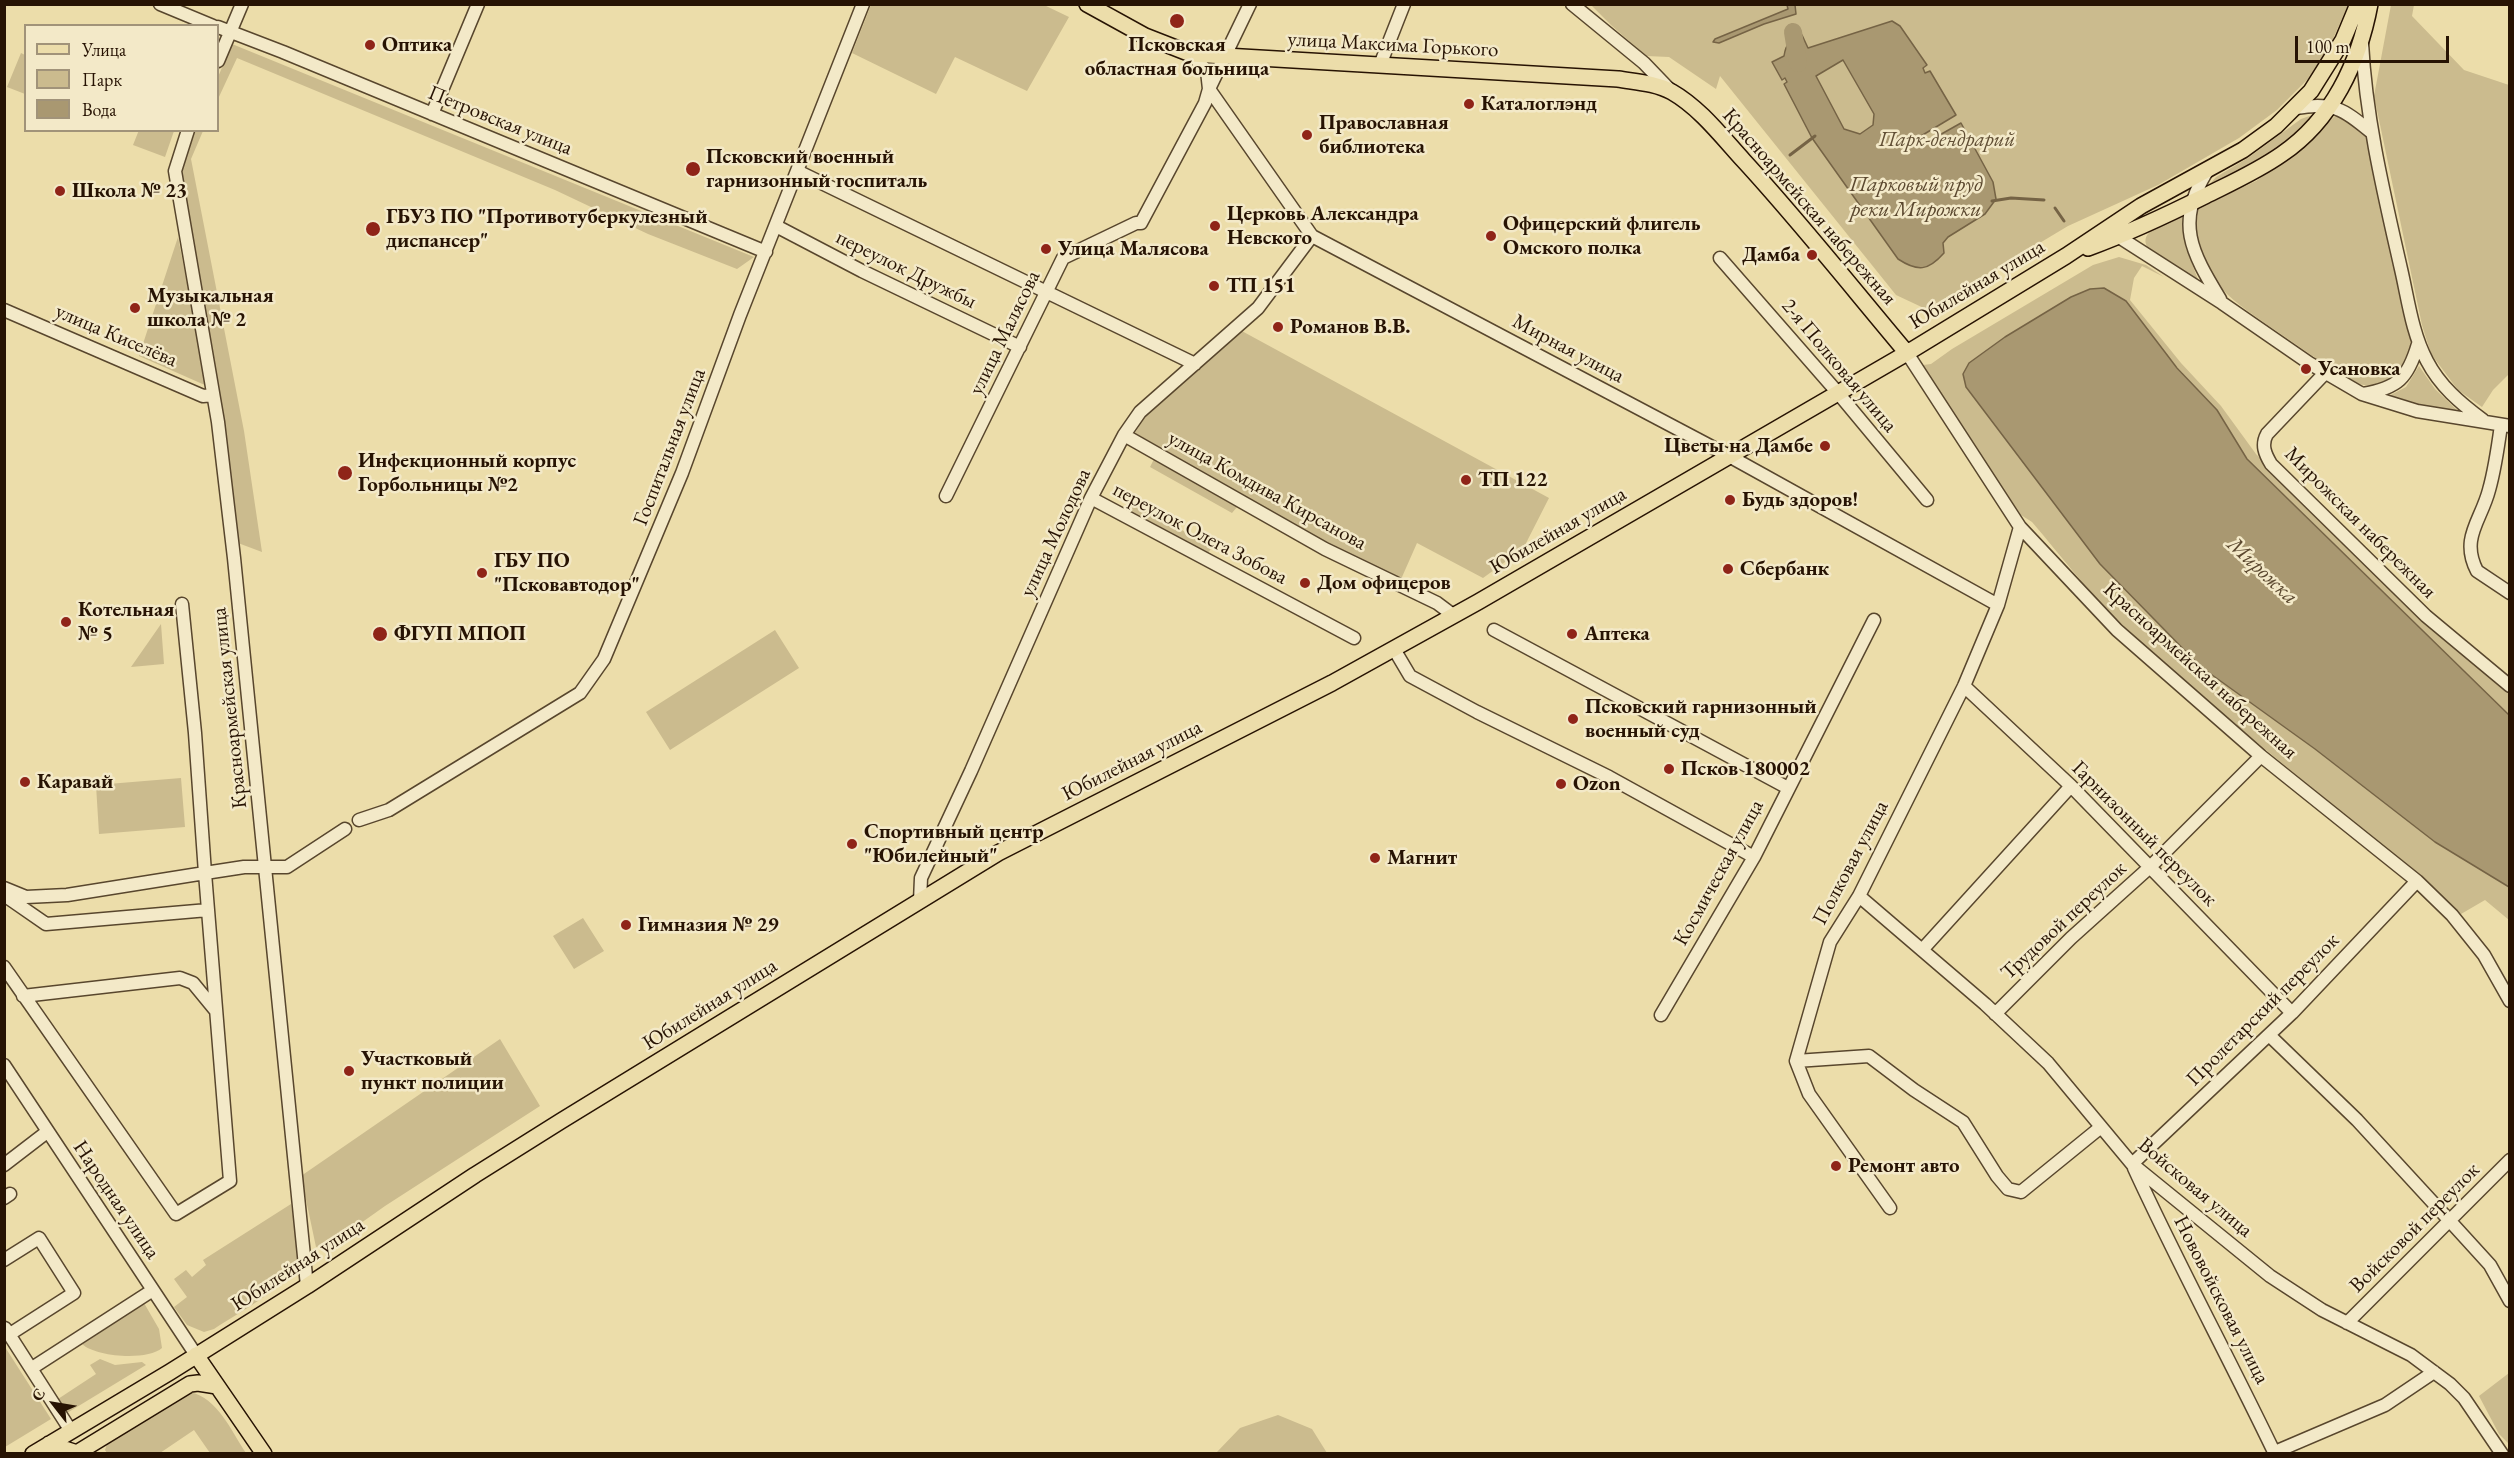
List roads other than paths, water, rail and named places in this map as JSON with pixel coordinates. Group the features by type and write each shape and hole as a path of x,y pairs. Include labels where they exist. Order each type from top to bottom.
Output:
{"main road":[{"name":"улица Максима Горького","path":"1087,4 1144,36 1191,54 1618,79 1670,90"},
{"name":"Юбилейная улица","path":"33,1454 307,1286 475,1175 998,853 1394,649 1907,353 2066,256 2141,206 2243,150 2296,108 2311,91 2335,56 2358,4"},
{"name":"Юбилейная улица","path":"2066,256 2119,237 2191,203 2260,168 2303,138 2331,105 2352,68 2370,4"},
{"name":"Красноармейская набережная","path":"1670,90 1692,106 1782,202 1907,353"},
{"path":"196,1355 264,1454"},
{"path":"49,1444 77,1452 190,1384 217,1386"}],"street":[{"path":"160,4 208,24"},
{"path":"219,59 242,4"},
{"path":"432,114 478,4"},
{"name":"Госпитальная улица","path":"359,820 389,810 580,693 604,659 682,473 863,4"},
{"name":"улица Малясова","path":"946,496 1063,258 1136,223 1141,224 1205,104 1209,89 1250,4"},
{"path":"1380,65 1404,4"},
{"name":"Красноармейская набережная","path":"1572,4 1644,63 1670,90"},
{"name":"Петровская улица","path":"219,27 766,252"},
{"path":"2361,42 2371,132 2418,344 2427,362 2448,391 2486,423"},
{"name":"Мирная улица","path":"1191,54 1207,71 1209,89 1312,236 1729,456 1998,605"},
{"path":"2296,108 2318,104 2331,105 2343,110 2371,132"},
{"name":"Красноармейская улица","path":"187,132 175,171 213,395 233,548 307,1286"},
{"name":"переулок Дружбы","path":"797,171 1195,364"},
{"path":"2207,171 2196,188 2191,203 2189,226 2198,262 2222,303"},
{"name":"переулок Дружбы","path":"776,226 862,271 1020,347"},
{"name":"улица Молодова","path":"920,901 921,878 971,771 1091,498 1125,435 1140,412 1258,308 1312,236"},
{"path":"2119,237 2325,373 2362,394 2417,411 2505,426 2490,486 2472,528 2470,542 2477,571 2510,593"},
{"name":"2-я Полковая улица","path":"1720,258 1838,393 1927,500"},
{"name":"улица Киселёва","path":"4,310 203,396 213,395"},
{"path":"2362,394 2393,386 2406,375 2418,344"},
{"name":"Красноармейская набережная","path":"1907,353 2020,527 2117,630 2261,756 2417,881 2452,915 2484,955 2510,1001"},
{"name":"Мирожская набережная","path":"2325,373 2266,434 2263,440 2266,456 2271,464 2426,616 2510,686"},
{"name":"улица Комдива Кирсанова","path":"1125,435 1325,549 1437,603 1453,615"},
{"name":"переулок Олега Зобова","path":"1091,498 1354,638"},
{"name":"Полковая улица","path":"1796,1061 1830,942 1858,896 1964,686 1998,605 2020,527"},
{"path":"4,967 176,1214 230,1181 195,732 182,604"},
{"name":"Космическая улица","path":"1661,1015 1754,857 1874,620"},
{"path":"1494,630 1788,788"},
{"path":"1394,649 1410,676 1609,777 1754,857"},
{"name":"Гарнизонный переулок","path":"1964,686 2071,786 2292,1013"},
{"name":"Трудовой переулок","path":"1995,1014 2071,938 2150,867 2261,756"},
{"path":"1922,950 2071,786"},
{"path":"4,888 26,897 67,895 244,867 287,867 345,829"},
{"name":"Пролетарский переулок","path":"2132,1164 2292,1013 2417,881"},
{"path":"4,895 46,924 208,910"},
{"name":"Войсковая улица","path":"1858,896 1995,1014 2048,1064 2132,1164 2270,1276 2322,1310 2411,1355 2450,1384 2464,1398 2502,1454"},
{"path":"24,996 180,978 193,983 216,1011"},
{"path":"2269,1035 2357,1120 2450,1220 2490,1265 2510,1302"},
{"path":"1890,1208 1809,1094 1796,1061 1869,1056 1914,1090 1963,1122 2008,1190 2021,1192 2101,1127"},
{"name":"Народная улица","path":"4,1065 196,1355"},
{"path":"4,1165 47,1132"},
{"name":"Войсковой переулок","path":"2347,1323 2510,1160"},
{"name":"Нововойсковая улица","path":"2132,1164 2162,1230 2206,1312 2275,1453"},
{"path":"4,1260 39,1238 74,1293 7,1331 71,1431"},
{"path":"32,1368 153,1290"},
{"path":"2275,1453 2385,1405 2434,1372"}],"water":[{"path":"1787,5 1795,5 1796,14 1764,24 1719,43 1713,42 1715,39 1788,9"},
{"name":"Парковый пруд реки Мирожки","path":"1892,21 1900,26 1927,65 1923,68 1925,73 1930,71 1956,115 1916,139 1920,146 1961,123 1993,182 1996,199 1985,214 1948,237 1943,243 1944,253 1928,266 1917,268 1898,259 1812,138 1784,84 1787,82 1785,78 1782,80 1772,62 1784,56 1789,42 1802,35 1808,48","holes":["1843,60 1874,114 1873,125 1860,134 1844,129 1816,76"]},
{"path":"2104,288 2126,301 2177,368 2217,410 2247,459 2509,715 2509,887 2435,842 2315,749 2201,667 2100,564 1966,387 1963,374 1969,363 2005,337 2071,297 2090,289"}],"waterway":[{"name":"Мирожка","path":"1793,32 1798,63"},
{"path":"1790,155 1815,136"},
{"path":"1992,201 2011,198 2044,200"},
{"path":"2055,208 2064,221"}],"place":[{"name":"Псковская областная больница","path":"1177,21"},
{"name":"Оптика","path":"370,45"},
{"name":"Каталоглэнд","path":"1469,104"},
{"name":"Православная библиотека","path":"1307,135"},
{"name":"Псковский военный гарнизонный госпиталь","path":"693,169"},
{"name":"Школа № 23","path":"60,191"},
{"name":"Церковь Александра Невского","path":"1215,226"},
{"name":"ГБУЗ ПО \"Противотуберкулезный диспансер\"","path":"373,229"},
{"name":"Офицерский флигель Омского полка","path":"1491,236"},
{"name":"Улица Малясова","path":"1046,249"},
{"name":"Дамба","path":"1812,255"},
{"name":"ТП 151","path":"1214,286"},
{"name":"Музыкальная школа № 2","path":"135,308"},
{"name":"Романов В.В.","path":"1278,327"},
{"name":"Усановка","path":"2306,369"},
{"name":"Цветы на Дамбе","path":"1825,446"},
{"name":"Инфекционный корпус Горбольницы №2","path":"345,473"},
{"name":"ТП 122","path":"1466,480"},
{"name":"Будь здоров!","path":"1730,500"},
{"name":"Сбербанк","path":"1728,569"},
{"name":"ГБУ ПО \"Псковавтодор\"","path":"482,573"},
{"name":"Дом офицеров","path":"1305,583"},
{"name":"Котельная № 5","path":"66,622"},
{"name":"ФГУП МПОП","path":"380,634"},
{"name":"Аптека","path":"1572,634"},
{"name":"Псковский гарнизонный военный суд","path":"1573,719"},
{"name":"Псков 180002","path":"1669,769"},
{"name":"Каравай","path":"25,782"},
{"name":"Ozon","path":"1561,784"},
{"name":"Спортивный центр \"Юбилейный\"","path":"852,844"},
{"name":"Магнит","path":"1375,858"},
{"name":"Гимназия № 29","path":"626,925"},
{"name":"Участковый пункт полиции","path":"349,1071"},
{"name":"Ремонт авто","path":"1836,1166"}],"park label":[{"name":"Парк-дендрарий","path":"1947,140"}]}
